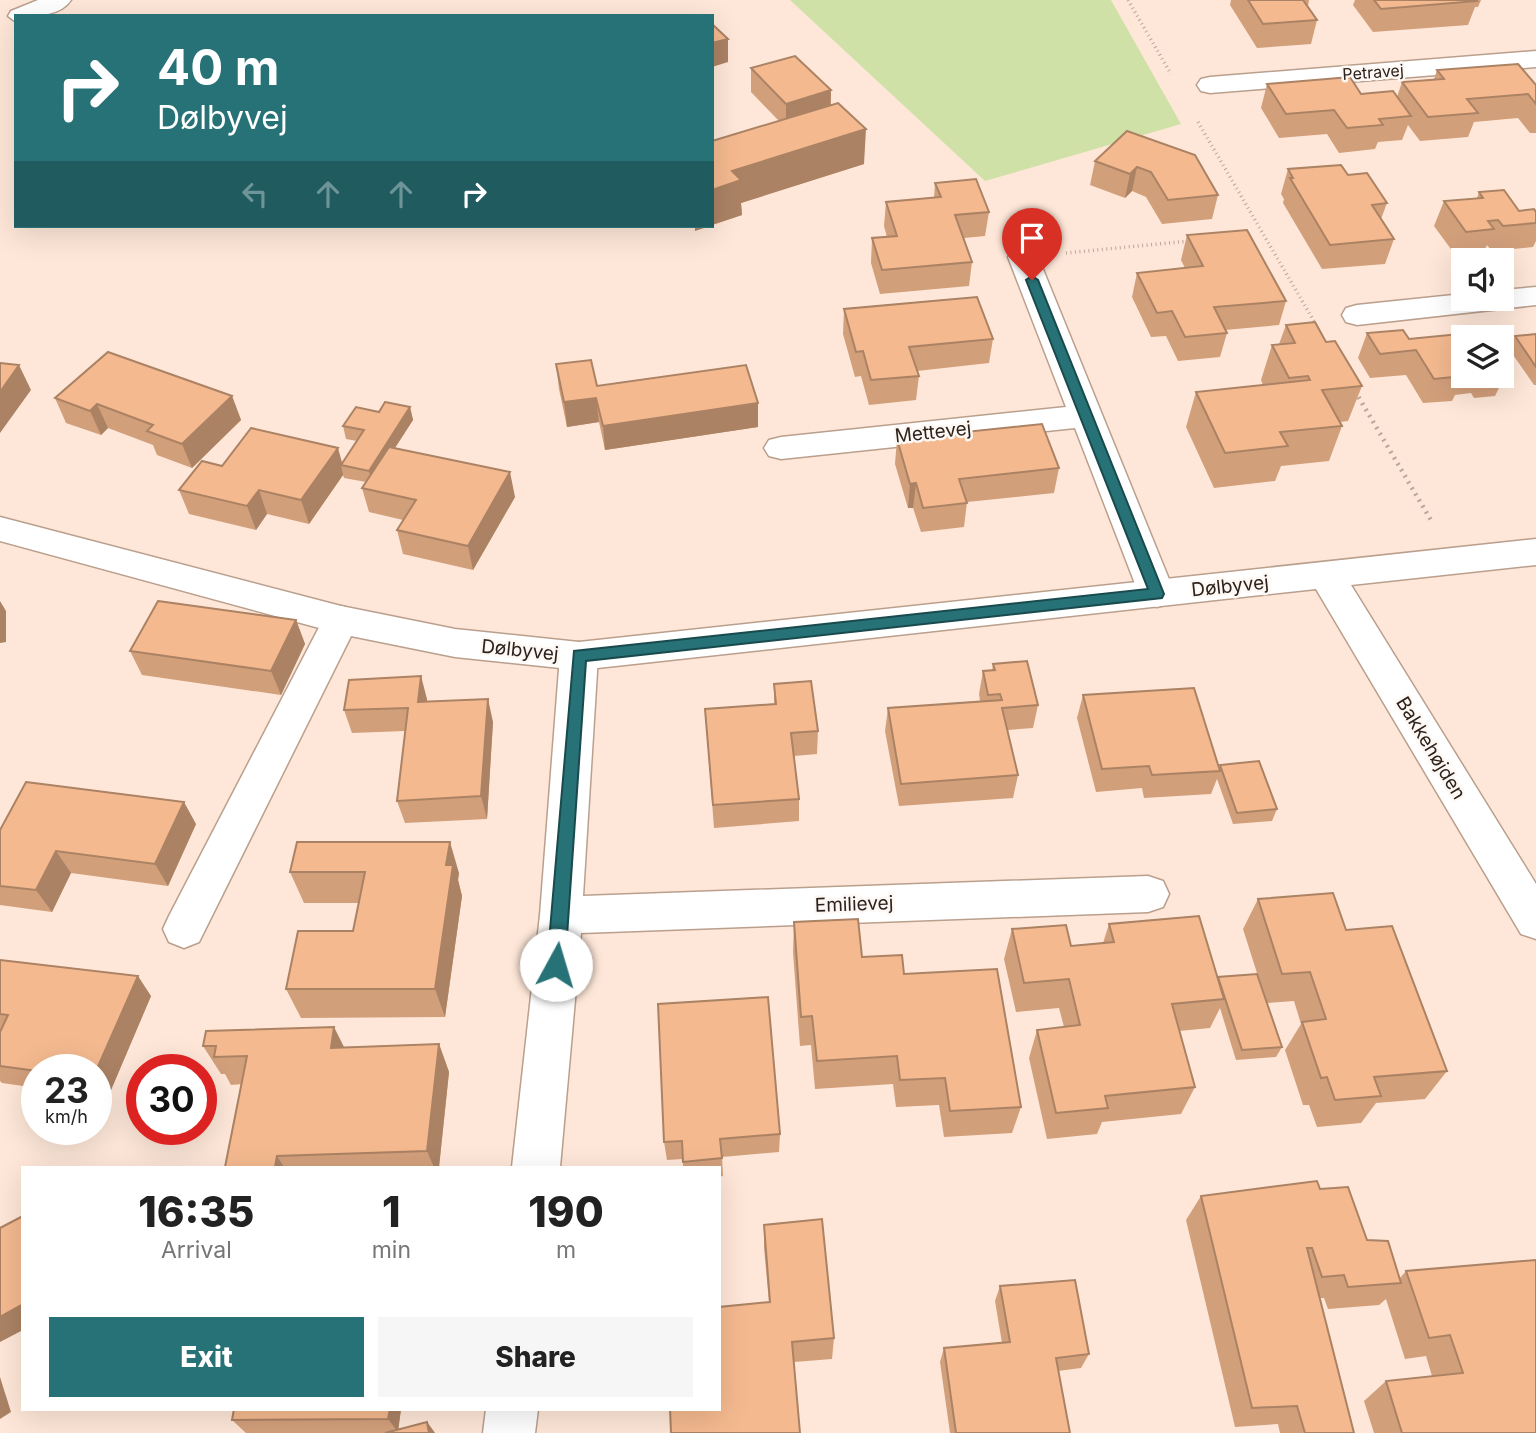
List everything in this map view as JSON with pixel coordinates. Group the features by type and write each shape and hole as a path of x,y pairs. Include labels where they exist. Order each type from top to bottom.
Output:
{"street":[{"path":"25,14 59,0"},
{"name":"Petravej","path":"1210,85 1536,59"},
{"path":"1023,257 1157,594"},
{"path":"1357,314 1536,296"},
{"name":"Mettevej","path":"780,448 1085,416"},
{"name":"Dølbyvej","path":"0,529 341,620 454,643 579,656 1536,552"},
{"name":"Bakkehøjden","path":"1326,575 1536,920"},
{"path":"184,929 341,620"},
{"path":"536,1166 561,915 579,656"},
{"name":"Emilievej","path":"561,915 1148,894"},
{"path":"509,1433 512,1411"}],"path":[{"path":"1128,0 1172,75"},
{"path":"1197,120 1315,323"},
{"path":"1023,257 1196,241"},
{"path":"1350,382 1433,523 1421,524"}],"green space":[{"path":"790,0 1111,0 1181,124 985,181"}],"building":[{"path":"1248,0 1303,0 1317,20 1263,24"},
{"path":"1374,0 1476,0 1477,1 1381,9"},
{"path":"714,26 728,39 714,42"},
{"path":"795,56 831,90 786,104 751,68"},
{"path":"1518,64 1536,85 1536,104 1528,94 1467,99 1478,113 1428,117 1402,82 1444,79 1437,70"},
{"path":"1350,77 1361,94 1393,91 1411,116 1379,119 1383,125 1347,128 1334,110 1286,114 1267,84"},
{"path":"838,103 866,129 732,171 741,180 714,189 714,140"},
{"path":"1127,131 1195,155 1218,195 1168,200 1151,172 1137,167 1130,174 1095,161"},
{"path":"1341,165 1348,175 1367,173 1387,203 1372,205 1394,239 1330,245 1290,178 1293,178 1288,169"},
{"path":"976,179 989,212 955,215 972,262 882,270 872,238 897,236 886,202 941,197 935,183"},
{"path":"1504,190 1519,211 1534,209 1536,223 1503,226 1498,220 1488,221 1494,229 1466,232 1444,201 1483,198 1479,192"},
{"path":"1247,230 1286,301 1214,307 1227,333 1185,337 1172,311 1157,313 1137,273 1203,266 1187,235"},
{"path":"977,297 993,339 909,347 919,376 871,380 863,351 856,352 844,309"},
{"path":"1315,322 1326,342 1335,341 1362,386 1322,390 1342,426 1280,432 1288,446 1225,453 1196,392 1310,380 1308,376 1289,378 1272,345 1295,343 1286,325"},
{"path":"1403,330 1409,339 1451,335 1451,377 1434,379 1416,350 1380,354 1367,333"},
{"path":"1536,334 1536,367 1515,336"},
{"path":"108,352 232,396 182,444 147,431 153,425 97,404 90,411 55,398"},
{"path":"591,360 597,386 746,365 758,403 603,426 596,398 564,402 556,364"},
{"path":"0,363 19,365 0,392"},
{"path":"385,402 410,407 369,471 341,465 364,430 343,426 356,407 379,412"},
{"path":"1042,424 1059,468 959,479 967,503 923,508 916,483 910,484 897,439"},
{"path":"251,428 338,448 301,500 259,490 247,506 179,490 202,461 222,466"},
{"path":"389,447 510,472 468,546 397,530 416,500 362,488"},
{"path":"158,601 296,620 271,671 130,651"},
{"path":"1027,661 1038,705 1002,708 1018,775 901,784 888,708 1002,700 1000,694 988,695 983,671 995,670 993,664"},
{"path":"421,676 418,702 488,699 481,796 397,801 408,708 344,710 349,680"},
{"path":"811,681 818,731 791,733 799,799 713,805 705,709 776,704 774,684"},
{"path":"1194,688 1220,771 1152,775 1149,766 1102,769 1083,695"},
{"path":"1259,761 1277,809 1237,813 1220,765"},
{"path":"26,782 184,802 155,864 56,851 36,890 0,886 0,830"},
{"path":"297,842 450,842 446,865 453,865 435,989 286,989 298,931 353,931 365,872 290,872"},
{"path":"1333,893 1346,930 1392,926 1447,1071 1374,1077 1381,1096 1335,1100 1327,1077 1321,1078 1302,1022 1326,1019 1310,972 1282,974 1258,899"},
{"path":"1199,916 1224,999 1172,1004 1195,1087 1105,1096 1108,1108 1056,1113 1037,1030 1080,1025 1069,979 1024,983 1012,929 1066,925 1071,946 1114,942 1109,924"},
{"path":"858,919 862,957 902,955 904,974 997,969 1021,1107 950,1111 945,1078 900,1080 897,1056 817,1061 812,1016 801,1017 794,922"},
{"path":"0,960 138,976 104,1054 21,1054 21,1069 0,1066 0,1032 8,1015 0,1014"},
{"path":"1257,974 1282,1047 1242,1050 1218,977"},
{"path":"768,997 780,1134 720,1139 722,1158 683,1162 682,1141 664,1142 658,1004"},
{"path":"334,1027 331,1048 439,1044 427,1151 277,1156 275,1166 225,1166 247,1056 217,1057 215,1054 216,1046 203,1046 206,1031"},
{"path":"1317,1181 1320,1189 1348,1187 1367,1240 1388,1241 1401,1283 1348,1287 1344,1275 1322,1277 1312,1248 1307,1248 1354,1433 1305,1433 1297,1406 1252,1408 1201,1196"},
{"path":"21,1217 21,1305 0,1317 0,1228"},
{"path":"822,1219 834,1338 792,1342 800,1433 671,1433 670,1411 721,1411 721,1307 770,1302 764,1225"},
{"path":"1536,1260 1536,1433 1402,1433 1386,1381 1463,1373 1450,1335 1429,1338 1406,1271"},
{"path":"1075,1280 1089,1354 1056,1358 1070,1433 956,1433 944,1348 1010,1342 1000,1286"},
{"path":"234,1411 390,1411 388,1419 232,1420"},
{"path":"427,1422 429,1433 385,1433"}],"route":[{"path":"556,965 579,656 1157,594 1032,280"}]}
